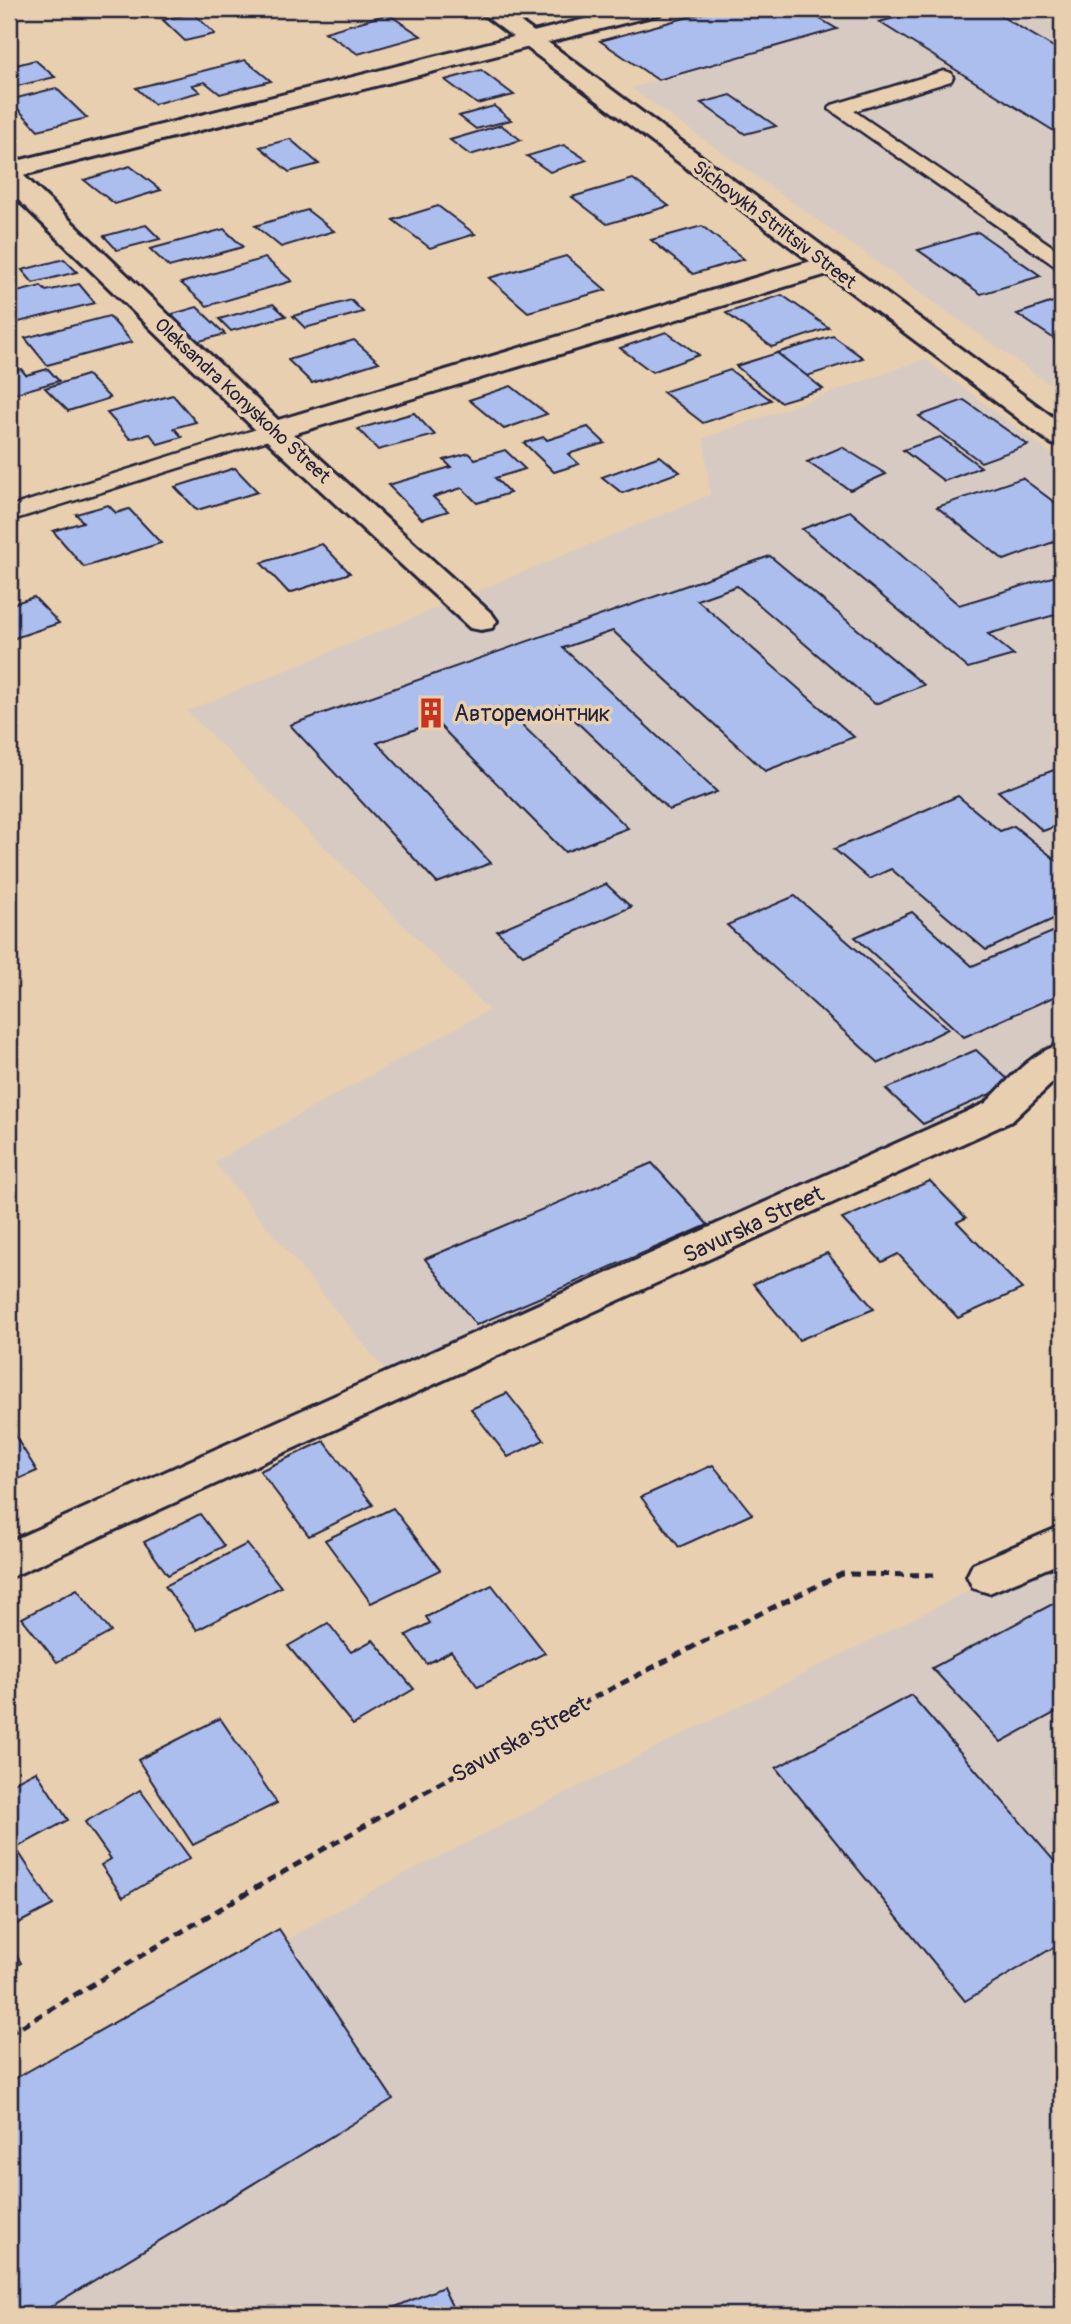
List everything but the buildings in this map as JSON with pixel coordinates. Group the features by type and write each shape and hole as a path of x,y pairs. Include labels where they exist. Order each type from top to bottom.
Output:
{"street":[{"name":"Sichovykh Striltsiv Street","path":"488,9 1062,438"},
{"path":"9,173 652,9"},
{"name":"Oleksandra Konyskoho Street","path":"9,173 21,190 273,431 481,621"},
{"path":"273,431 828,265"},
{"name":"Savurska Street","path":"9,1561 999,1112 1046,1067 1062,1056"},
{"path":"989,1576 1062,1543"}],"lane":[{"path":"944,77 839,108 1062,262"},
{"path":"9,514 273,431"}],"path":[{"name":"Savurska Street","path":"9,2034 257,1887 562,1714 842,1574 989,1576"}],"shaded area":[{"path":"1029,9 1062,29 1062,393 631,88 836,29 808,11"},
{"path":"925,359 1062,462 1062,1040 986,1105 385,1370 214,1162 489,1010 187,711 710,495 704,438"},
{"path":"1062,1544 1062,2315 9,2315 9,2105 367,1893"}],"place":[{"name":"Авторемонтник","path":"431,713"}]}
